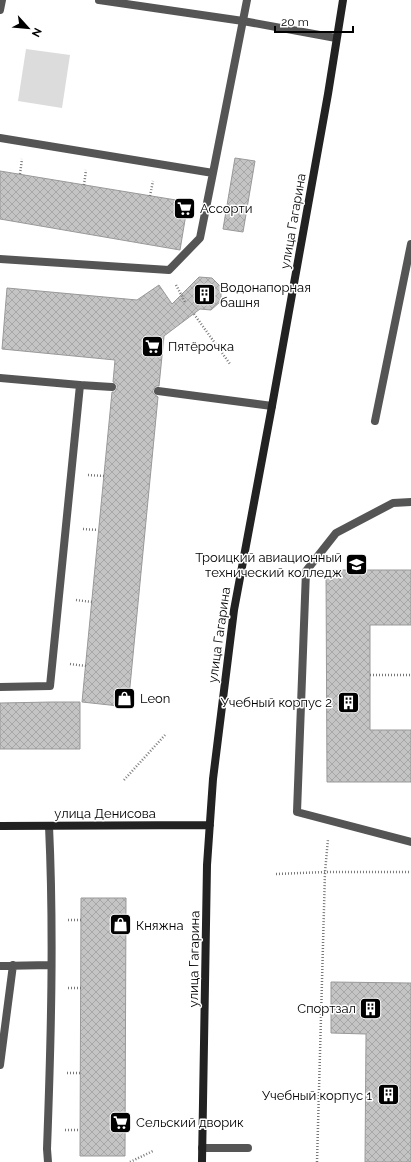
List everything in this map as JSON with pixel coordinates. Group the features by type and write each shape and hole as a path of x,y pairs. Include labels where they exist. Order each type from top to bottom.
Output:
{"main road":[{"name":"улица Гагарина","path":"202,1162 207,880 213,779 234,610 328,94 343,0"},
{"name":"улица Денисова","path":"0,826 210,825"}],"lane":[{"path":"0,10 2,0"},
{"path":"99,0 243,21 336,38"},
{"path":"0,259 169,270 200,238 247,0"},
{"path":"0,138 213,173"},
{"path":"375,421 411,244"},
{"path":"0,378 80,386 112,387"},
{"path":"0,687 50,686 80,386"},
{"path":"158,391 272,406"},
{"path":"411,502 393,503 336,533 306,571 297,812 411,842"},
{"path":"48,1162 51,965 51,870 49,826"},
{"path":"0,1065 13,965"},
{"path":"0,966 51,965"},
{"path":"202,1148 248,1148"}],"path":[{"path":"194,314 230,364"},
{"path":"370,675 411,674"},
{"path":"124,780 166,735"},
{"path":"317,1162 329,820"},
{"path":"276,874 326,872 411,872"},
{"path":"130,1162 153,1151"}],"shaded area":[{"path":"26,49 70,55 62,108 18,101"}],"building":[{"path":"235,158 255,161 243,232 223,229"},
{"path":"0,171 188,202 180,250 0,219"},
{"path":"199,277 212,278 221,287 221,301 211,310 200,309 164,336 159,386 156,386 153,390 153,393 158,397 128,707 82,702 112,392 115,392 117,388 117,384 113,382 115,360 2,349 7,288 137,300 159,285 172,304"},
{"name":"Учебный корпус 2","path":"326,570 411,570 411,625 370,625 370,730 411,730 411,782 327,782"},
{"path":"80,702 80,749 0,749 0,703"},
{"path":"81,898 126,898 125,1156 80,1156"},
{"path":"331,982 411,983 411,1162 365,1162 366,1034 331,1033"}],"place":[{"name":"Ассорти","path":"184,208"},
{"name":"Водонапорная башня","path":"205,294"},
{"name":"Пятёрочка","path":"153,346"},
{"name":"Троицкий авиационный технический колледж","path":"357,564"},
{"name":"Leon","path":"124,698"},
{"name":"Учебный корпус 2","path":"348,702"},
{"name":"Княжна","path":"121,925"},
{"name":"Спортзал","path":"371,1008"},
{"name":"Учебный корпус 1","path":"388,1095"},
{"name":"Сельский дворик","path":"121,1122"}]}
